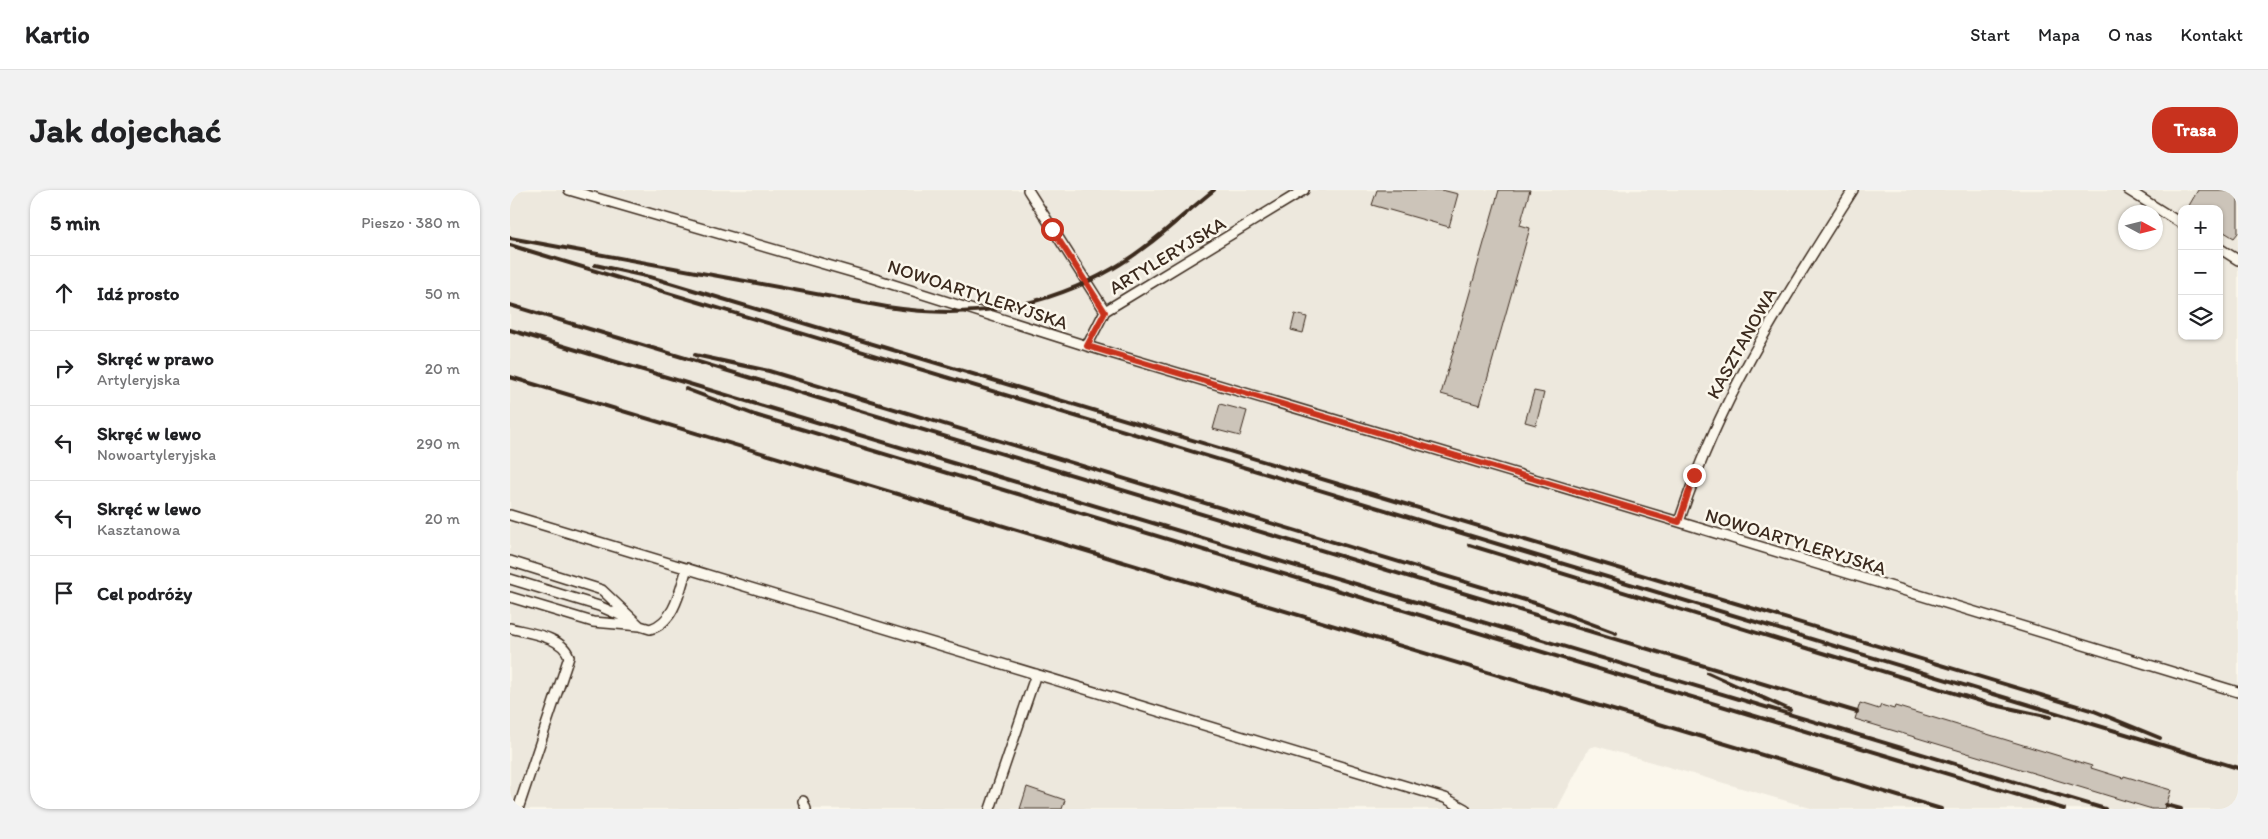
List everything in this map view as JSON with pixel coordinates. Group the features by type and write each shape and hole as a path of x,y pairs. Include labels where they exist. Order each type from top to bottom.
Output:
{"lane":[{"name":"NOWOARTYLERYJSKA","path":"569,190 870,277 1087,346 1679,522 2238,692"},
{"path":"1028,190 1105,312"},
{"name":"ARTYLERYJSKA","path":"1087,346 1105,312 1304,190"},
{"name":"KASZTANOWA","path":"1679,522 1694,475 1721,414 1774,314 1853,190"},
{"path":"2128,190 2178,221"},
{"path":"2222,250 2238,260"},
{"path":"510,515 1445,798 1466,809"},
{"path":"510,561 602,590 640,626"},
{"path":"510,579 599,606 650,629 665,622 678,598 687,568"},
{"path":"510,597 592,622 640,626"},
{"path":"510,628 550,639 562,645 567,650 569,657 518,809"},
{"path":"990,809 1036,674"}],"shaded area":[{"path":"510,190 2238,190 2238,809 1814,809 1596,746 1589,748 1557,809 510,809"}],"building":[{"path":"1377,190 1442,190 1458,194 1449,227 1372,205"},
{"path":"1499,190 1530,190 1520,225 1530,228 1480,405 1441,394"},
{"path":"2198,190 2238,190 2238,233 2234,238 2223,231 2223,205 2189,205"},
{"path":"1295,314 1307,317 1303,333 1291,330"},
{"path":"1534,391 1544,393 1536,425 1525,422"},
{"path":"1220,404 1247,411 1240,436 1213,429"},
{"path":"1860,703 1879,709 1881,705 1894,709 1895,706 2092,766 2091,768 2123,778 2124,776 2171,790 2165,809 2152,809 1855,719"},
{"path":"1027,787 1065,800 1062,809 1020,809"}],"railway":[{"path":"510,238 887,307 946,312 974,311 1030,302 1058,294 1085,283 1126,261 1214,190"},
{"path":"510,245 529,251"},
{"path":"523,249 2238,768"},
{"path":"595,265 650,277 2094,711 2160,738"},
{"path":"510,305 1857,712"},
{"path":"510,330 2105,809"},
{"path":"695,355 769,371 1538,604 1616,633"},
{"path":"510,377 1941,809"},
{"path":"686,389 755,415 2064,809"},
{"path":"1469,545 1990,704 2050,717"},
{"path":"1708,673 1790,710"},
{"path":"2166,805 2181,809"}],"route":[{"path":"1052,229 1105,312 1087,346 1616,505 1679,522 1694,475"}]}
